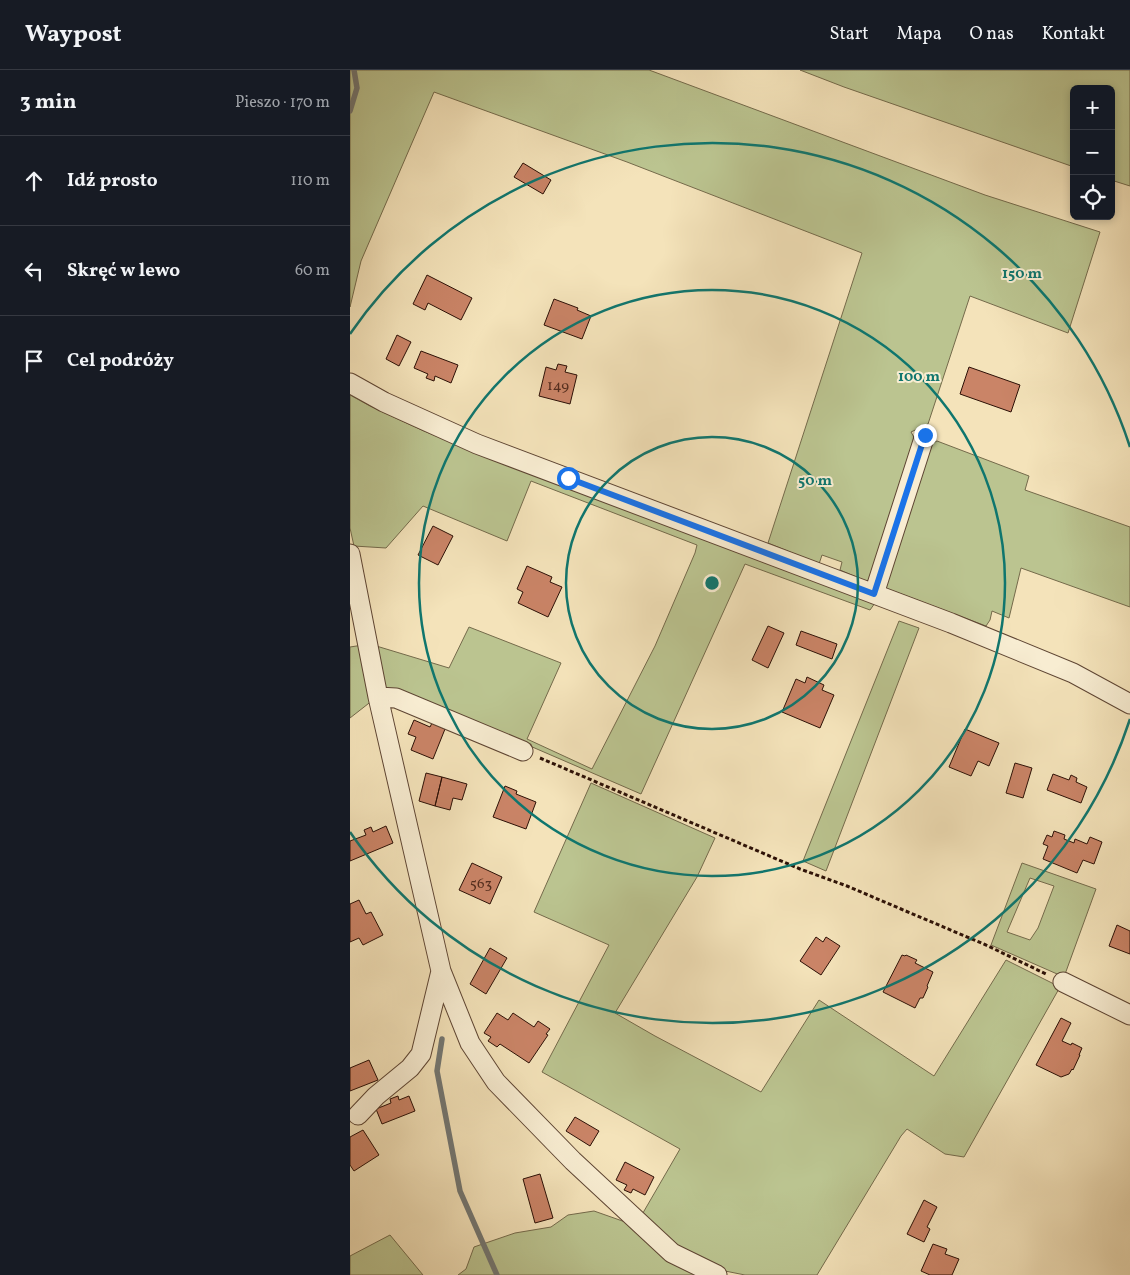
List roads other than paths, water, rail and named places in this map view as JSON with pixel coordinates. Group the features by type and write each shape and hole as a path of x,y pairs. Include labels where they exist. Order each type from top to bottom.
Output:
{"street":[{"path":"350,383 384,402 477,444 951,623 1073,673 1130,704"},
{"path":"874,594 925,435"},
{"path":"350,554 378,697 441,971 470,1042 496,1082 573,1161 672,1254 717,1275"},
{"path":"378,697 396,698 523,751"},
{"path":"358,1115 376,1096 410,1068 421,1054 441,971"},
{"path":"1063,982 1130,1015"}],"waterway":[{"path":"350,111 357,88 354,70"},
{"path":"442,1039 437,1071 460,1191 497,1275"}]}
